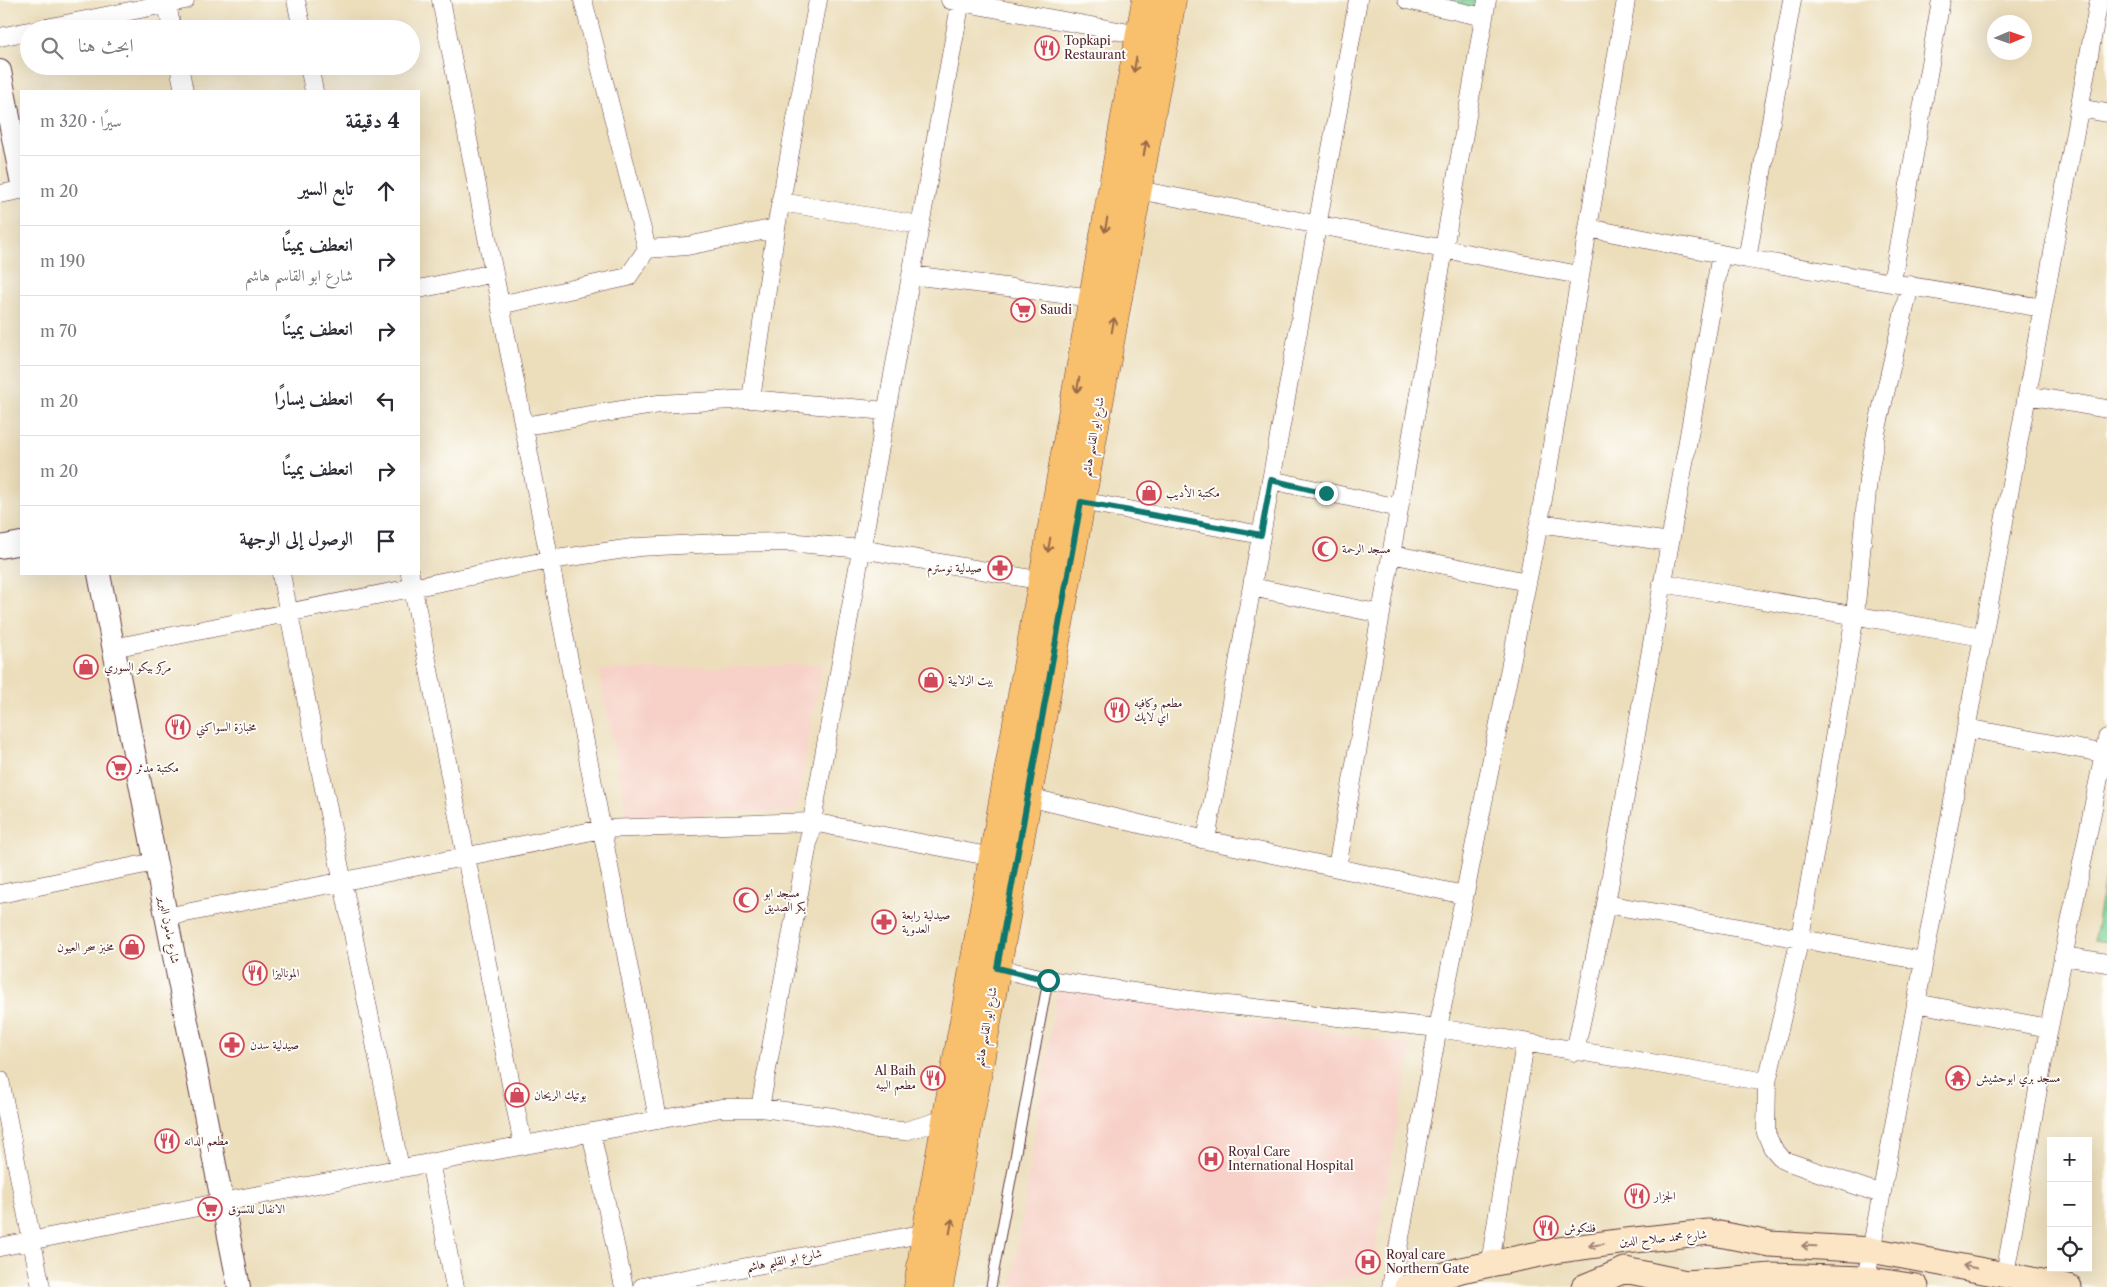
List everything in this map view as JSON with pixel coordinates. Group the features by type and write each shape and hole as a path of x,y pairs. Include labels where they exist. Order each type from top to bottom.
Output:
{"main road":[{"name":"شارع ابو القاسم هاشم","path":"918,1287 926,1232 1146,0"},
{"name":"شارع ابو القاسم هاشم","path":"946,1283 997,968 1172,0"},
{"name":"شارع محمد صلاح الدين","path":"1407,1287 1461,1270 1559,1250 1709,1232 1770,1244 1871,1250 2069,1287"},
{"path":"1584,1287 1625,1270 1686,1285 1772,1276 1806,1282 1866,1279 1916,1287"}],"street":[{"path":"83,20 166,2 185,0"},
{"path":"296,0 300,20"},
{"path":"443,0 500,305 658,1119"},
{"path":"500,305 628,276 647,249 583,0"},
{"path":"751,399 776,228 818,0"},
{"path":"1206,840 1358,0"},
{"path":"1337,868 1485,8 1407,0"},
{"path":"1391,1287 1438,1028 1539,523 1626,0"},
{"path":"1747,259 1792,0"},
{"path":"1892,282 1941,0"},
{"path":"1866,1279 2099,0"},
{"path":"760,1108 920,225 957,1 1140,35"},
{"path":"166,2 170,20"},
{"path":"0,37 20,33"},
{"path":"0,71 20,174"},
{"path":"181,75 184,90"},
{"path":"311,75 314,90"},
{"path":"2079,108 2107,113"},
{"path":"0,194 20,190"},
{"path":"1138,190 1579,275"},
{"path":"781,202 920,225"},
{"path":"647,249 686,246 776,228"},
{"path":"1588,228 1747,259 2043,308"},
{"path":"1575,1052 1606,904 1721,254"},
{"path":"420,289 494,273"},
{"path":"911,275 1093,298"},
{"path":"1881,1194 1783,1160 1772,1147 1766,1133 1767,1082 1800,938 1855,615 1868,480 1876,433 1910,285"},
{"path":"2027,394 2107,409"},
{"path":"524,426 659,404 751,399 886,411"},
{"path":"1271,480 1399,508"},
{"path":"1081,502 1261,535"},
{"path":"1539,523 1670,542"},
{"path":"113,648 288,613 412,581 638,547 788,542 861,549 1043,580"},
{"path":"0,547 20,543"},
{"path":"1391,554 1527,582"},
{"name":"شارع مامون البرير","path":"99,575 239,1287"},
{"path":"281,575 400,1168"},
{"path":"412,581 524,1145"},
{"path":"1662,584 1983,637"},
{"path":"1252,587 1381,614"},
{"path":"1966,728 2106,748 2049,1028 2004,1274"},
{"path":"1028,797 1206,840 1464,895"},
{"path":"166,916 602,829 812,822 993,857"},
{"path":"0,894 156,862"},
{"path":"1606,904 1924,961"},
{"path":"2064,956 2107,963"},
{"path":"997,968 1048,980 1219,1004 1438,1028 1767,1082"},
{"path":"1916,1003 2049,1028"},
{"path":"1490,1264 1526,1043"},
{"path":"0,1080 41,1287"},
{"path":"0,1247 222,1202 721,1108 760,1108 834,1117 874,1129 904,1131 946,1120"},
{"path":"591,1132 624,1287"},
{"path":"430,1162 455,1287"},
{"name":"شارع ابو القليم هاشم","path":"642,1287 926,1232"}],"lane":[{"path":"991,1287 1048,980"}],"shaded area":[{"path":"822,664 796,811 627,816 599,670"},
{"name":"Royal Care International Hospital","path":"1057,988 1412,1045 1371,1274 1299,1287 1016,1287 1012,1285"}],"green space":[{"path":"1427,0 1478,0 1477,9"},
{"path":"2107,865 2107,942 2094,940"}],"place":[{"name":"Topkapi Restaurant","path":"1047,48"},
{"name":"Saudi","path":"1023,310"},
{"name":"مكتبة الأديب","path":"1149,493"},
{"name":"مسجد الرحمة","path":"1325,549"},
{"name":"صيدلية نوسترم","path":"1000,568"},
{"name":"مركز بيكو السوري","path":"86,667"},
{"name":"بيت الزلابية","path":"931,680"},
{"name":"مطعم وكافيه اي لايك","path":"1117,710"},
{"name":"مخبازة السواكني","path":"178,727"},
{"name":"مكتبة مدثر","path":"119,768"},
{"name":"مسجد ابو بكر الصديق","path":"746,900"},
{"name":"صيدلية رابعة العدوية","path":"884,922"},
{"name":"مخبز سحر العيون","path":"132,947"},
{"name":"الموناليزا","path":"255,973"},
{"name":"صيدلية سدن","path":"232,1045"},
{"name":"Al Baih مطعم البيه","path":"933,1078"},
{"name":"مسجد بري ابوحشيش","path":"1958,1078"},
{"name":"بوتيك الريحان","path":"517,1095"},
{"name":"مطعم الدانه","path":"167,1141"},
{"name":"Royal Care International Hospital","path":"1211,1159"},
{"name":"الجزار","path":"1637,1196"},
{"name":"الانفال للتسوق","path":"210,1209"},
{"name":"فلنكوش","path":"1546,1228"},
{"name":"Royal care Northern Gate","path":"1368,1262"}],"route":[{"path":"1048,980 997,968 1081,502 1261,535 1271,480 1326,493"}]}
